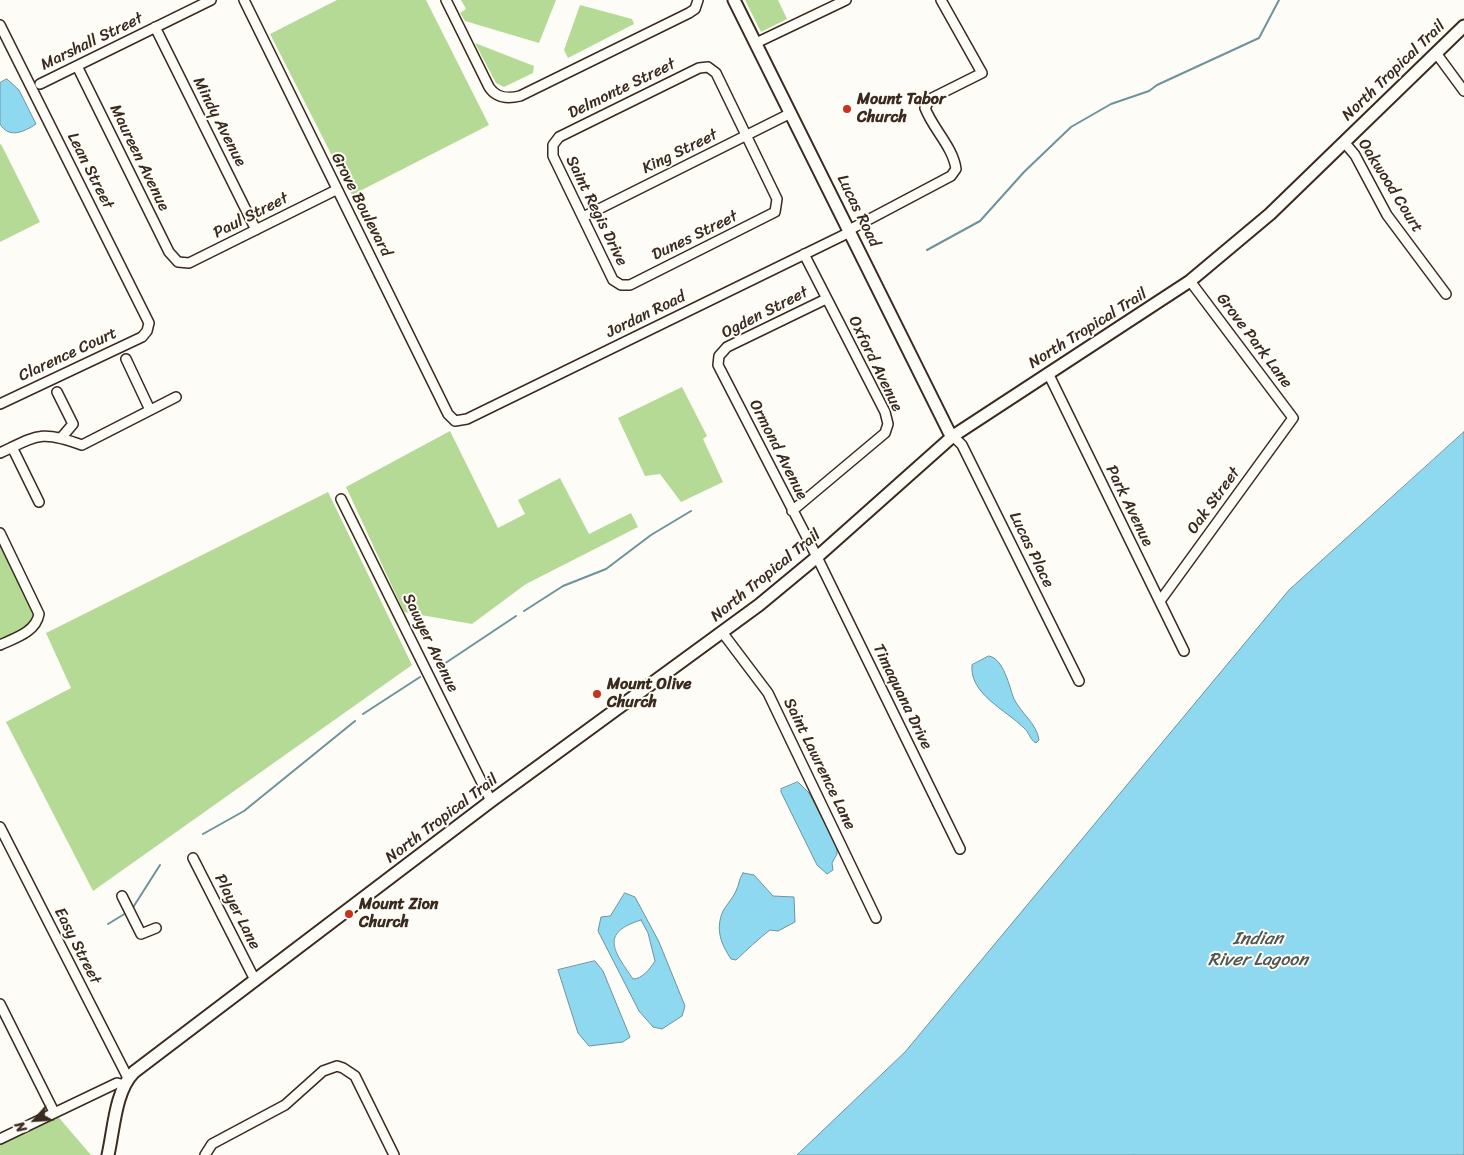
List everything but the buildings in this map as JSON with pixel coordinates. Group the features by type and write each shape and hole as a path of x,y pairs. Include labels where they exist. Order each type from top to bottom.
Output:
{"street":[{"name":"Marshall Street","path":"40,84 211,0"},
{"name":"Grove Boulevard","path":"244,0 448,414 455,421"},
{"path":"446,0 489,87 492,92 503,98 520,96 689,13 694,9 698,0"},
{"name":"Lucas Road","path":"734,0 949,432 953,436"},
{"path":"756,43 846,0"},
{"name":"Jordan Road","path":"455,421 467,419 804,254 951,176 956,169 955,160 929,119 925,108 930,99 982,73 941,0"},
{"name":"Lean Street","path":"0,25 149,323 147,331"},
{"name":"North Tropical Trail","path":"126,1081 255,980 492,801 759,605 817,557 953,436 1190,281 1269,215 1464,26"},
{"name":"Mindy Avenue","path":"155,27 256,230"},
{"path":"1436,53 1464,91"},
{"name":"Maureen Avenue","path":"77,66 169,252 178,262"},
{"name":"Delmonte Street","path":"553,145 559,137 699,68 708,67 716,73 746,136"},
{"name":"King Street","path":"582,217 791,113"},
{"name":"Dunes Street","path":"621,285 630,285 775,212 777,199 746,136"},
{"name":"Oakwood Court","path":"1344,142 1355,155 1387,215 1446,294"},
{"name":"Saint Regis Drive","path":"553,145 553,156 582,217 613,280 621,285"},
{"name":"Paul Street","path":"178,262 189,263 336,190"},
{"name":"Oxford Avenue","path":"792,510 885,433 888,424 885,412 804,254"},
{"name":"Grove Park Lane","path":"1190,281 1293,418"},
{"name":"Ogden Street","path":"719,356 727,346 826,299"},
{"name":"Clarence Court","path":"0,404 142,337 147,331"},
{"name":"Ormond Avenue","path":"719,356 718,365 721,373 817,557"},
{"path":"126,359 150,410"},
{"name":"Park Avenue","path":"1048,374 1184,651"},
{"path":"57,392 73,424 61,438"},
{"path":"0,453 42,434 82,445 176,397"},
{"name":"Oak Street","path":"1160,602 1293,418"},
{"name":"Lucas Place","path":"953,436 962,445 1079,681"},
{"path":"12,447 39,502"},
{"name":"Sawyer Avenue","path":"341,499 492,801"},
{"path":"0,532 37,608 38,620 32,629 0,645"},
{"name":"Timaquana Drive","path":"817,557 960,849"},
{"name":"Saint Lawrence Lane","path":"722,632 768,692 876,918"},
{"name":"Easy Street","path":"0,827 126,1081"},
{"name":"Player Lane","path":"193,858 255,980"},
{"path":"122,896 140,934 156,928"},
{"path":"0,1004 54,1112"},
{"path":"205,1155 212,1144 285,1105 323,1071 337,1066 355,1076 394,1155"},
{"path":"0,1138 117,1083 126,1081 108,1155"}],"green space":[{"path":"337,0 426,0 489,125 352,195 270,34"},
{"path":"461,0 556,0 539,43 465,21 460,13 466,9"},
{"path":"745,0 778,0 787,19 761,32"},
{"path":"580,5 632,19 634,24 568,58 564,50"},
{"path":"475,43 534,66 533,73 504,87 496,83"},
{"path":"0,145 40,222 0,242"},
{"path":"682,387 707,436 703,439 723,482 681,502 660,474 645,476 618,418"},
{"path":"450,431 498,528 525,514 518,500 560,478 589,534 631,513 638,527 526,584 472,624 404,612 346,487"},
{"path":"328,492 412,665 93,891 6,722 71,688 46,633"},
{"path":"0,533 35,617 28,626 0,640"},
{"path":"54,1112 91,1155 0,1155 0,1139"}],"water":[{"path":"7,79 19,90 36,124 17,133 4,129 0,124 0,83"},
{"name":"Indian River Lagoon","path":"1464,432 1464,1155 797,1155 905,1052 1289,590"},
{"path":"989,656 999,662 1002,667 1014,699 1038,734 1039,740 1036,743 1026,730 990,701 976,685 972,665"},
{"path":"798,782 809,793 837,847 837,854 832,863 833,870 827,874 817,865 781,792 781,789"},
{"path":"743,873 754,875 773,896 794,897 795,922 778,931 770,930 736,960 731,959 724,948 719,924 723,911 735,894"},
{"path":"625,893 635,897 659,942 685,1006 682,1016 662,1029 653,1027 639,1011 598,931 601,917 610,916","holes":["641,920 648,933 655,961 643,975 633,979 616,951 615,937 619,931 628,925"]},
{"path":"595,961 603,971 630,1037 623,1042 589,1046 578,1033 558,970"}],"waterway":[{"path":"927,250 980,221 1024,172 1071,127 1111,104 1149,91 1157,85 1259,38 1279,0"},
{"path":"524,611 563,586 606,569 651,535 691,511"},
{"path":"438,668 516,616"},
{"path":"363,714 420,677"},
{"path":"203,834 244,811 355,721"},
{"path":"132,909 160,865"},
{"path":"108,924 126,913"}],"place":[{"name":"Mount Tabor Church","path":"847,109"},
{"name":"Mount Olive Church","path":"597,694"},
{"name":"Mount Zion Church","path":"349,914"}]}
